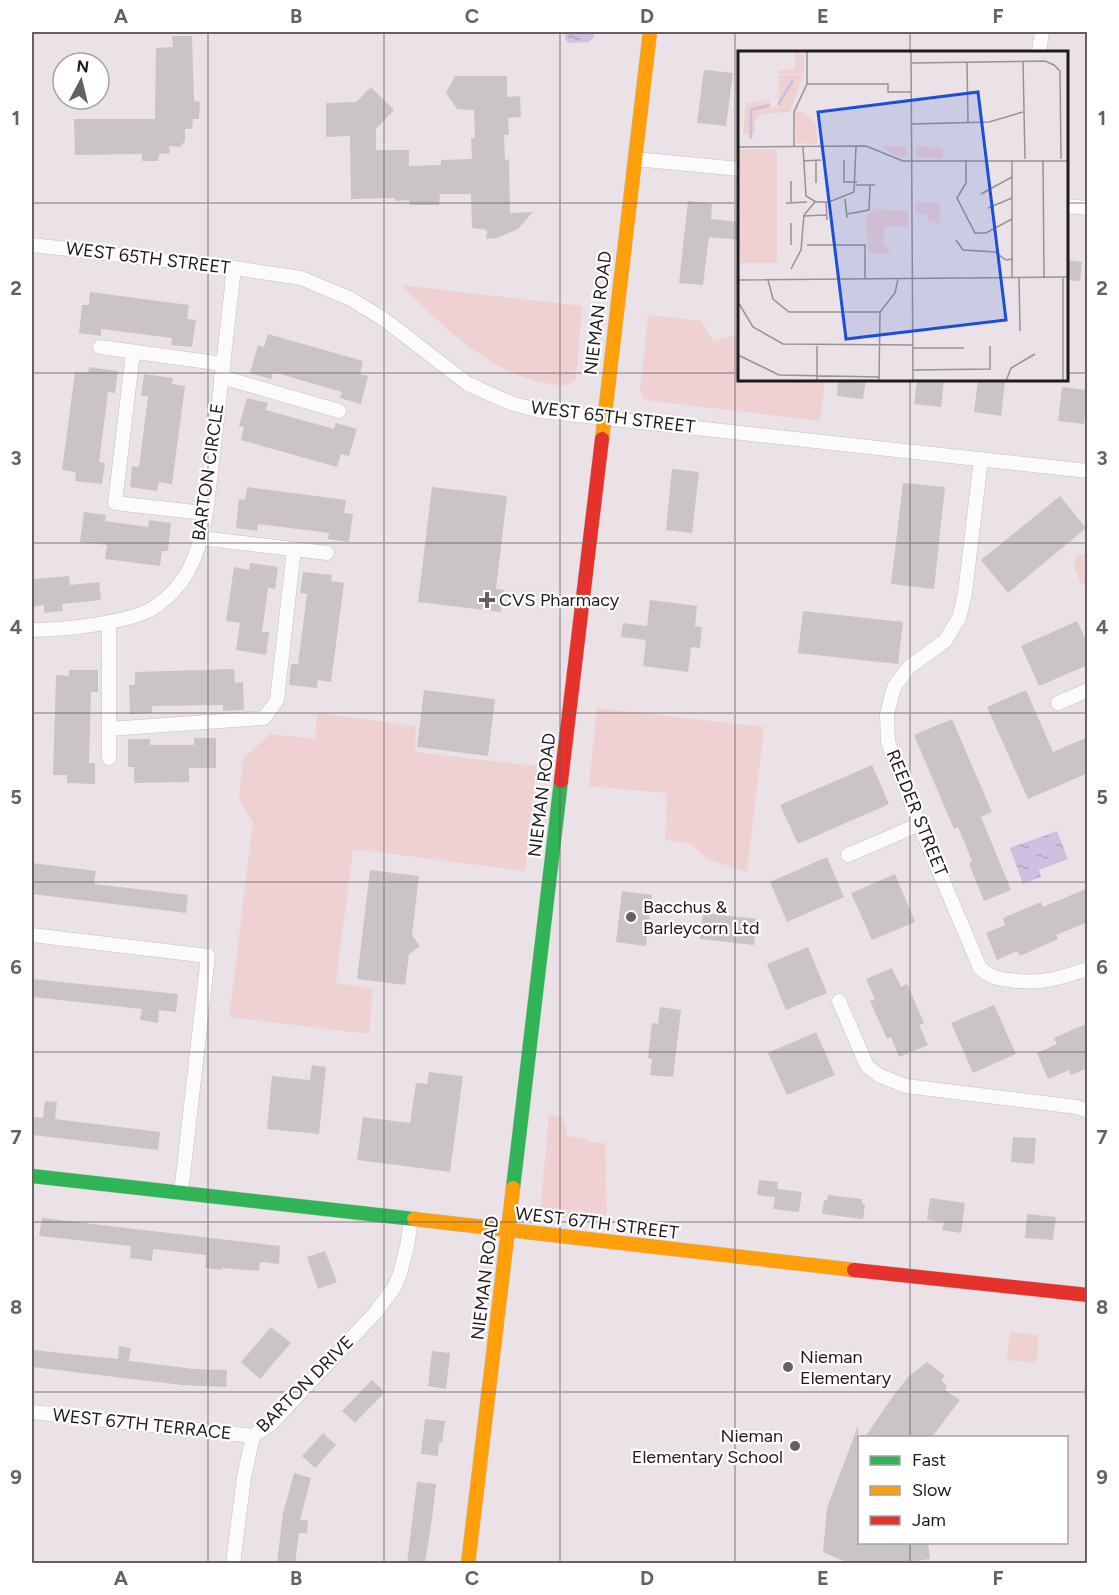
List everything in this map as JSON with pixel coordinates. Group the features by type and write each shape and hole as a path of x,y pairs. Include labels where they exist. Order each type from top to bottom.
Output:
{"main road":[{"name":"NIEMAN ROAD","path":"468,1563 650,32"},
{"name":"WEST 67TH STREET","path":"32,1176 411,1218 723,1256 1088,1295"}],"street":[{"path":"1039,51 1042,32"},
{"path":"635,159 738,169"},
{"path":"1068,206 1088,208"},
{"name":"WEST 65TH STREET","path":"32,244 301,278 351,299 424,348 468,384 511,403 540,411 1088,471"},
{"name":"BARTON CIRCLE","path":"32,630 109,622 146,611 155,607 179,585 191,566 200,538 204,513 234,268"},
{"path":"100,347 222,370 339,411"},
{"path":"134,352 115,503 204,513"},
{"name":"REEDER STREET","path":"981,459 965,593 959,618 945,641 909,667 894,687 887,714 888,742 918,825 980,968 995,978 1028,983 1058,978 1088,969"},
{"path":"200,538 327,553"},
{"path":"109,729 264,718 277,700 294,549"},
{"path":"109,622 109,758"},
{"path":"1058,702 1088,690"},
{"path":"848,855 918,825"},
{"path":"32,935 208,956 181,1193"},
{"path":"839,1001 867,1066 880,1076 906,1086 1088,1111"},
{"name":"BARTON DRIVE","path":"232,1563 244,1477 253,1436 271,1424 382,1305 394,1288 400,1274 411,1218"},
{"name":"WEST 67TH TERRACE","path":"32,1412 253,1436"}],"shaded area":[{"path":"401,285 582,306 576,379 566,385 546,383 525,378 505,369 467,345"},
{"path":"648,315 701,321 713,341 738,334 738,381 825,381 820,421 645,400 640,391"},
{"path":"1080,554 1087,554 1087,585 1082,585 1074,565"},
{"path":"597,708 764,727 747,872 707,859 691,844 665,840 667,793 589,786"},
{"path":"317,713 416,726 415,752 537,766 525,871 353,849 336,983 373,989 369,1034 229,1017 253,823 239,799 243,759 270,734 315,739"},
{"path":"549,1115 561,1116 564,1119 564,1126 567,1126 566,1136 587,1139 587,1142 605,1143 607,1213 601,1221 556,1217 540,1213"},
{"path":"1010,1332 1039,1335 1036,1363 1007,1360"}],"water":[{"path":"566,32 594,32 594,37 589,42 568,43 565,39"},
{"path":"1057,831 1068,859 1039,870 1041,877 1023,884 1010,848"}],"building":[{"path":"172,36 192,36 194,101 200,102 199,119 193,119 192,129 185,129 185,141 180,147 169,146 170,153 159,154 158,161 142,161 142,154 75,155 74,119 155,119 156,48 173,47"},
{"path":"704,70 733,73 726,126 697,123"},
{"path":"455,76 507,76 507,97 520,96 521,117 508,118 509,135 504,135 505,160 509,159 510,213 533,212 518,229 497,238 486,239 487,230 472,228 471,194 440,194 439,205 410,205 409,200 395,201 395,198 351,199 350,136 326,137 326,103 356,102 371,87 394,110 376,129 376,150 409,150 409,166 441,165 441,160 472,159 471,138 475,138 474,110 457,109 446,93"},
{"path":"688,201 712,204 711,219 738,222 738,240 709,237 703,285 679,283"},
{"path":"1068,260 1082,262 1080,281 1068,280"},
{"path":"90,292 189,305 187,319 196,320 192,347 171,345 172,338 101,329 101,336 79,333 82,305 89,305"},
{"path":"268,334 363,361 360,374 368,376 361,404 340,398 342,392 273,372 271,379 250,373 258,345 264,347"},
{"path":"89,367 118,371 115,393 108,392 99,462 105,463 102,484 75,481 76,472 62,470 75,372 88,373"},
{"path":"144,374 173,378 172,384 185,386 172,484 159,482 157,491 130,487 132,466 139,467 148,396 141,396"},
{"path":"838,381 866,381 863,399 837,396"},
{"path":"917,381 944,381 941,407 914,404"},
{"path":"978,381 1005,382 1001,416 974,412"},
{"path":"1062,387 1088,390 1084,424 1058,421"},
{"path":"247,398 268,403 266,410 334,429 336,423 357,429 349,456 341,454 337,467 241,440 244,427 239,426"},
{"path":"672,469 699,472 692,533 666,530"},
{"path":"903,483 945,487 934,589 891,584"},
{"path":"247,487 346,500 344,513 353,514 349,542 328,539 329,533 258,524 257,531 236,528 239,499 245,500"},
{"name":"CVS Pharmacy","path":"432,487 507,496 496,589 504,590 501,612 418,602"},
{"path":"1060,496 1086,528 1008,593 981,560"},
{"path":"84,512 106,515 105,521 148,527 149,520 171,523 168,551 162,551 160,566 105,559 107,545 80,542"},
{"path":"250,563 278,567 275,589 268,588 262,632 269,632 266,655 236,650 240,623 226,621 234,567 249,570"},
{"path":"303,572 332,575 331,581 344,583 331,682 318,680 317,688 289,685 291,664 298,664 307,594 300,593"},
{"path":"69,576 70,585 99,582 101,600 62,604 63,611 44,613 44,605 32,607 32,579"},
{"path":"650,600 697,606 695,626 702,627 700,648 691,647 688,672 643,666 646,640 621,637 623,623 647,626"},
{"path":"803,611 903,622 898,664 798,653"},
{"path":"1077,621 1088,644 1088,665 1039,686 1021,646"},
{"path":"234,669 235,683 243,682 244,710 223,711 223,705 152,706 152,713 130,714 129,685 135,685 135,672"},
{"path":"69,670 98,670 98,692 91,692 89,763 95,763 95,784 67,783 67,775 53,775 56,675 69,676"},
{"path":"424,690 495,699 488,756 417,747"},
{"path":"1026,690 1053,752 1088,737 1088,773 1028,799 987,707"},
{"path":"952,719 992,812 981,817 1011,890 984,901 969,864 972,861 958,827 954,829 914,735"},
{"path":"194,738 216,738 216,768 189,768 189,782 134,783 134,767 128,767 128,739 150,739 150,745 194,745"},
{"path":"872,765 889,804 798,844 780,805"},
{"path":"827,857 844,897 787,922 770,882"},
{"path":"32,863 96,871 94,884 188,895 186,913 32,894"},
{"path":"370,870 419,876 412,935 420,946 409,954 405,985 357,979"},
{"path":"895,874 915,922 872,940 851,893"},
{"path":"1088,888 1088,922 1056,935 1058,939 1020,956 1017,951 997,960 986,933 1005,925 1003,918 1041,902 1043,907"},
{"name":"Bacchus & Barleycorn Ltd","path":"622,891 652,895 646,946 616,942"},
{"path":"703,913 757,919 754,945 700,939"},
{"path":"808,947 827,993 786,1010 767,964"},
{"path":"892,968 901,987 907,984 924,1023 919,1025 928,1045 899,1057 891,1037 887,1039 870,1001 875,999 866,979"},
{"path":"32,979 178,994 176,1012 159,1010 158,1023 140,1020 142,1009 32,997"},
{"path":"994,1005 1016,1054 973,1073 951,1023"},
{"path":"660,1007 681,1010 673,1077 650,1075 652,1059 648,1058 652,1023 658,1024"},
{"path":"1088,1023 1088,1068 1071,1075 1069,1070 1048,1079 1037,1053 1057,1044 1054,1038"},
{"path":"816,1032 835,1075 787,1095 768,1053"},
{"path":"312,1065 326,1067 319,1134 267,1129 272,1076 310,1080"},
{"path":"429,1072 463,1076 450,1172 357,1160 363,1117 410,1123 416,1083 427,1084"},
{"path":"45,1101 57,1102 55,1119 160,1132 158,1150 32,1135 33,1117 43,1118"},
{"path":"1013,1137 1036,1138 1034,1164 1011,1162"},
{"path":"759,1180 778,1182 777,1189 802,1192 799,1212 773,1209 775,1197 757,1195"},
{"path":"828,1195 862,1199 862,1203 865,1204 863,1219 822,1214 824,1200 827,1200"},
{"path":"930,1198 965,1203 961,1233 942,1230 944,1222 927,1220"},
{"path":"1027,1214 1056,1217 1053,1240 1025,1238"},
{"path":"42,1218 280,1246 279,1264 260,1262 259,1271 205,1268 206,1255 153,1249 152,1261 130,1258 131,1246 39,1236"},
{"path":"325,1251 337,1282 318,1289 307,1257"},
{"path":"271,1327 291,1343 260,1379 241,1362"},
{"path":"119,1346 131,1348 129,1361 194,1369 227,1370 226,1387 182,1385 32,1367 32,1350 118,1359"},
{"path":"432,1351 450,1353 446,1389 428,1386"},
{"path":"927,1362 945,1376 941,1380 947,1386 945,1390 960,1400 933,1436 866,1436 891,1399 908,1377"},
{"path":"372,1380 385,1392 355,1423 342,1411"},
{"path":"425,1419 445,1421 438,1456 421,1454"},
{"path":"858,1426 858,1544 928,1544 930,1559 915,1561 916,1563 848,1563 823,1552 827,1508"},
{"path":"323,1433 336,1445 315,1468 302,1456"},
{"path":"294,1473 311,1478 300,1520 308,1520 307,1533 299,1533 295,1563 277,1563 283,1513"},
{"path":"417,1482 436,1484 432,1519 425,1563 407,1563"}],"traffic: fast":[{"path":"513,1188 561,781"},
{"path":"32,1176 414,1219"}],"traffic: slow":[{"path":"602,439 650,32"},
{"path":"468,1564 513,1188"},
{"path":"414,1219 854,1270"}],"traffic: jam":[{"path":"561,781 602,439"},
{"path":"854,1270 1088,1295"}],"place":[{"name":"CVS Pharmacy","path":"487,600"},
{"name":"Bacchus & Barleycorn Ltd","path":"631,917"},
{"name":"Nieman Elementary","path":"788,1367"},
{"name":"Nieman Elementary School","path":"795,1446"}]}
